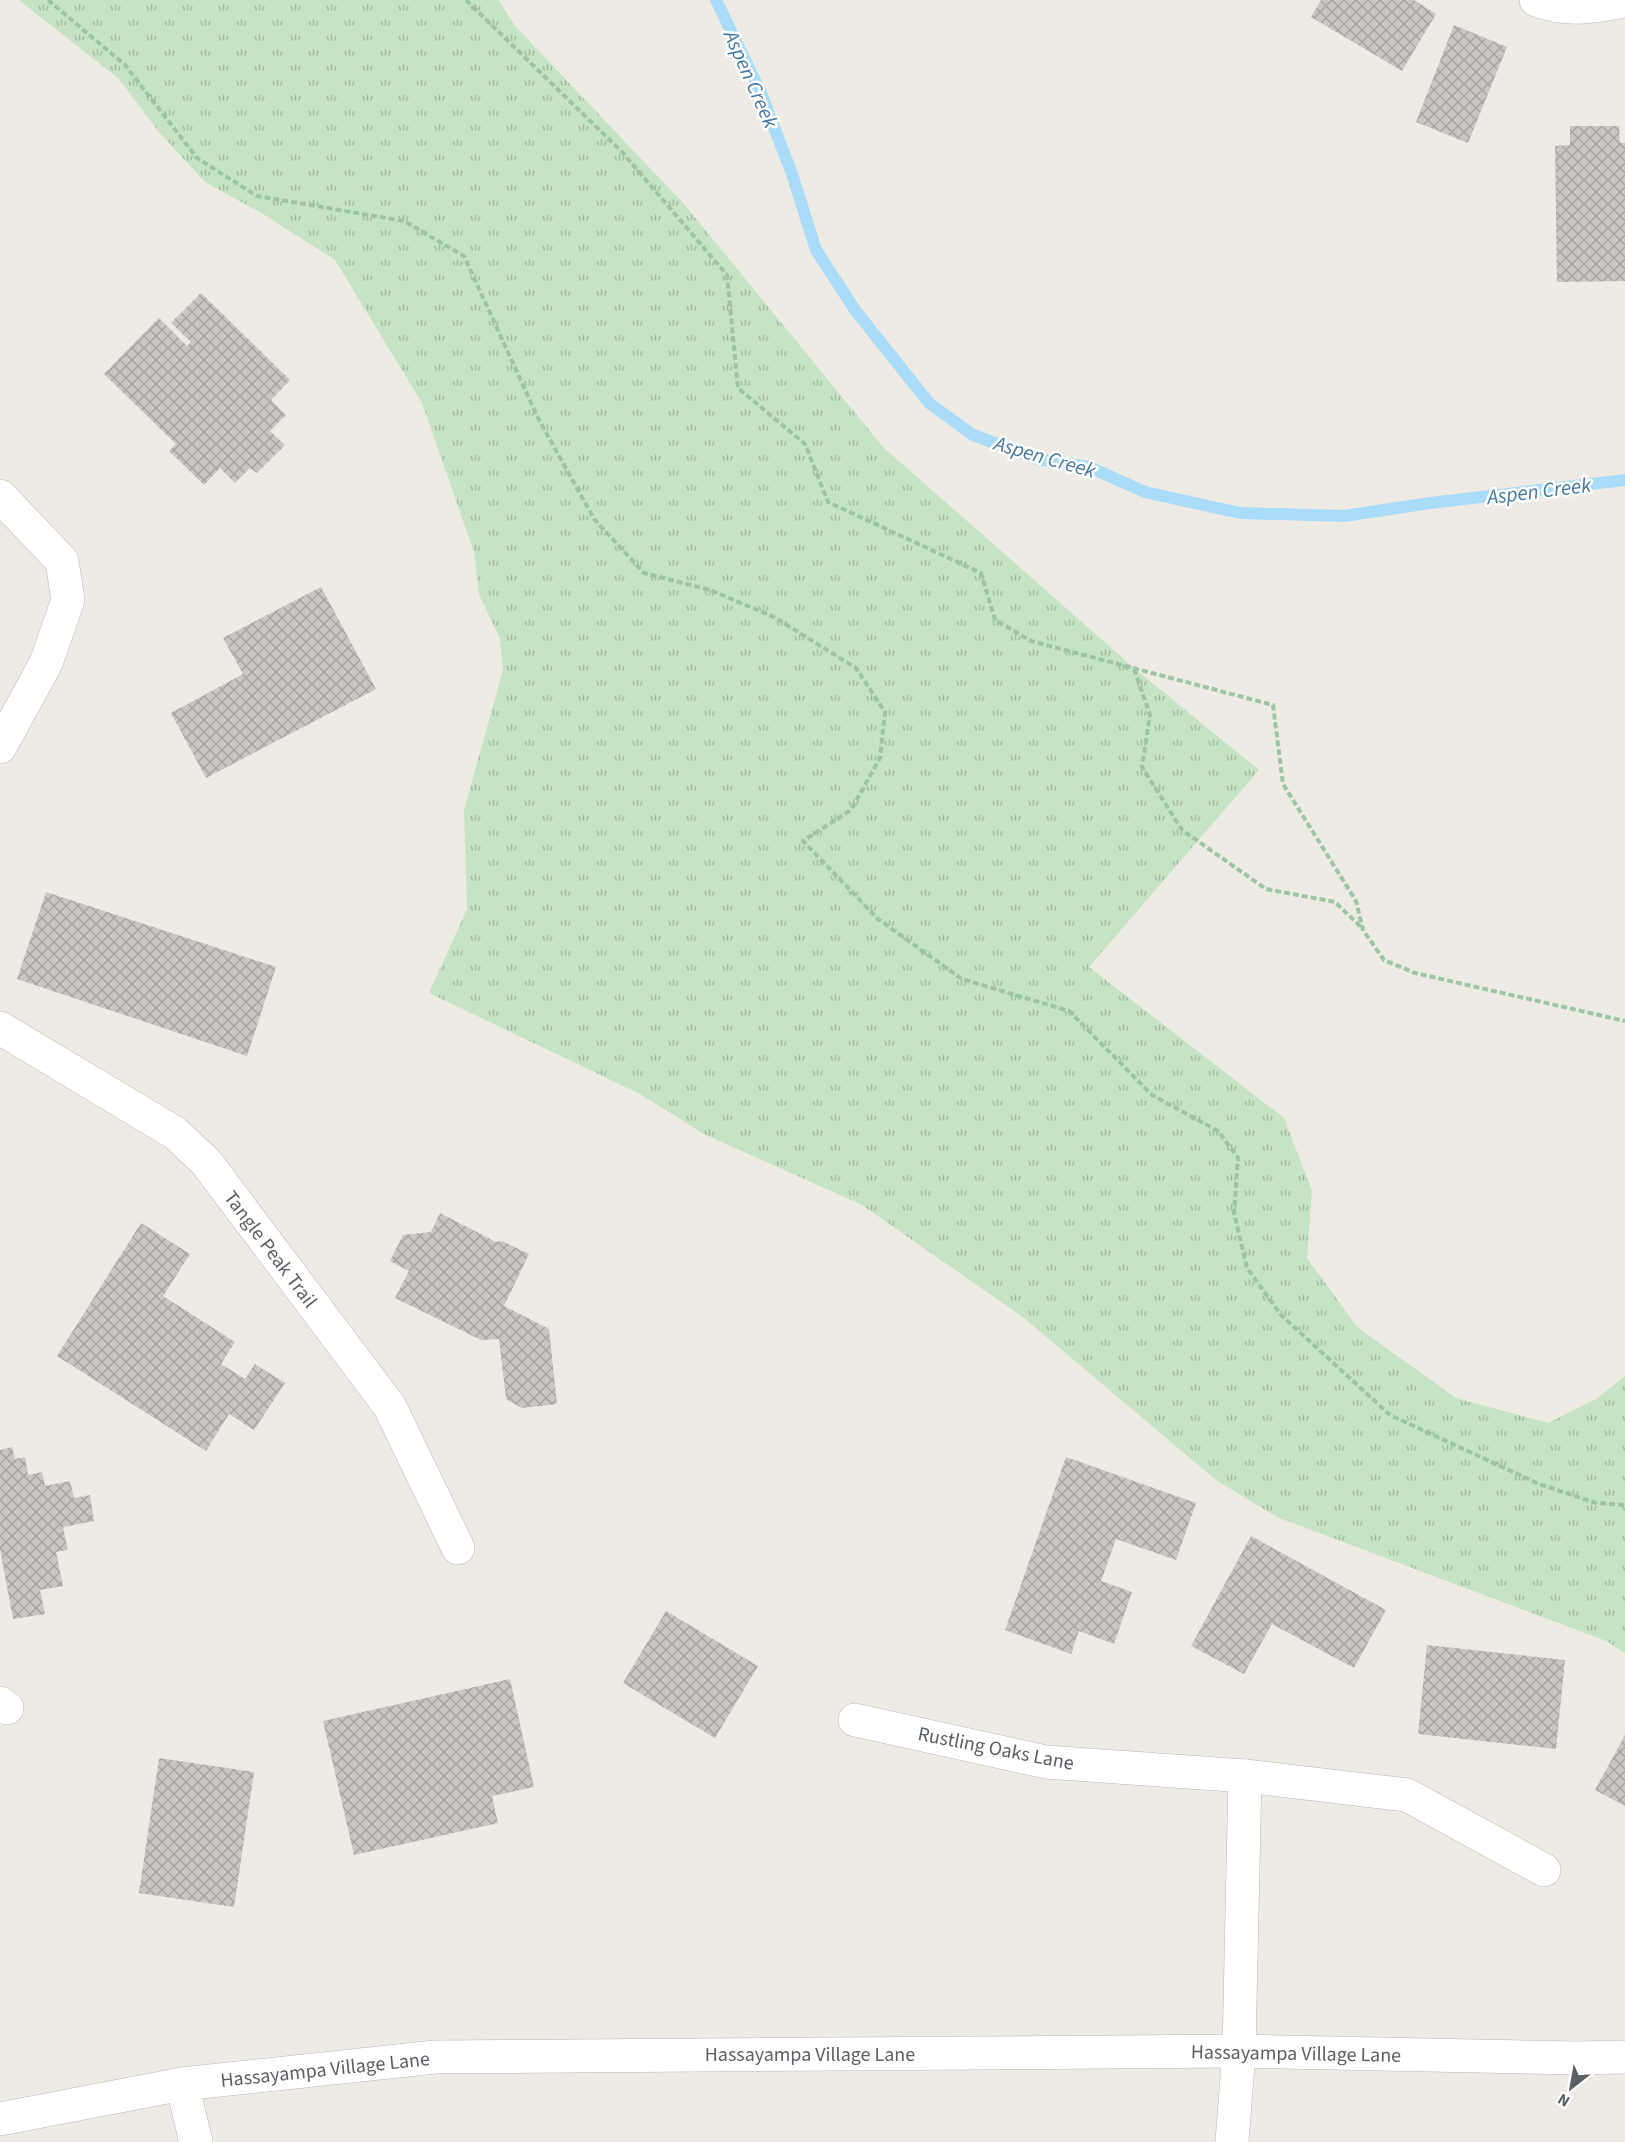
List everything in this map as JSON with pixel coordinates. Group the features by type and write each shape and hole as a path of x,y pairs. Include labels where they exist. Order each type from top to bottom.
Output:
{"street":[{"path":"1536,0 1553,7 1579,8 1625,1"},
{"path":"0,496 62,561 68,600 46,663 0,747"},
{"name":"Tangle Peak Trail","path":"0,1028 175,1133 206,1162 390,1407 458,1548"},
{"name":"Rustling Oaks Lane","path":"855,1720 1046,1762 1245,1776 1407,1795 1544,1870"},
{"path":"1232,2142 1239,2050 1245,1776"},
{"name":"Hassayampa Village Lane","path":"0,2119 182,2084 435,2057 1239,2050 1576,2058 1625,2057"},
{"path":"182,2084 196,2142"}],"path":[{"path":"48,0 125,65 197,158 257,196 404,221 464,256 543,428 594,519 644,573 710,590 774,617 856,668 885,712 880,758 851,810 803,842 878,919 962,979 1069,1011 1152,1095 1218,1131 1238,1158 1234,1213 1247,1268 1281,1316 1390,1415 1539,1484 1596,1503 1625,1505"},
{"path":"466,0 621,152 727,275 738,388 805,444 828,502 981,573 995,620 1031,641 1273,705 1283,784 1356,901 1363,930"},
{"path":"1134,668 1150,715 1142,767 1182,830 1266,890 1335,902 1363,930 1384,960 1415,973 1625,1021"}],"green space":[{"path":"19,0 499,0 515,26 684,204 883,447 1134,668 1259,770 1089,967 1284,1118 1312,1191 1307,1258 1358,1328 1456,1398 1548,1423 1596,1399 1625,1376 1625,1653 1606,1641 1277,1517 1216,1480 1024,1318 862,1205 704,1134 640,1094 429,993 467,909 464,810 503,670 500,639 479,594 474,552 422,403 335,260 263,214 205,182 158,131 119,79"}],"building":[{"path":"1321,0 1414,0 1436,14 1402,71 1311,17"},
{"path":"1454,25 1507,47 1468,143 1416,122"},
{"path":"1570,126 1619,126 1620,143 1625,143 1625,281 1557,282 1555,146 1570,145"},
{"path":"201,293 290,380 271,400 286,415 270,431 285,445 257,473 250,468 235,483 220,468 204,485 169,451 176,444 104,374 159,318 187,346 191,342 171,323"},
{"path":"321,587 376,689 206,778 171,713 243,674 223,638"},
{"path":"46,892 276,967 247,1056 17,979"},
{"path":"440,1213 496,1242 502,1241 529,1254 504,1306 549,1329 557,1404 522,1408 506,1399 499,1339 481,1340 395,1298 409,1271 390,1261 403,1235 431,1232"},
{"path":"141,1223 190,1254 163,1296 235,1342 221,1364 245,1379 255,1364 285,1383 254,1430 229,1414 206,1451 57,1356"},
{"path":"12,1447 15,1459 25,1457 28,1475 42,1472 45,1486 70,1481 74,1498 90,1495 94,1521 63,1527 68,1550 56,1552 63,1586 40,1590 45,1614 13,1619 0,1549 0,1450"},
{"path":"1066,1457 1196,1503 1176,1560 1116,1539 1101,1581 1132,1592 1114,1644 1079,1631 1071,1654 1005,1630"},
{"path":"1251,1536 1386,1610 1354,1668 1272,1624 1244,1674 1191,1646"},
{"path":"666,1611 758,1666 715,1738 623,1683"},
{"path":"1427,1645 1565,1660 1556,1749 1418,1734"},
{"path":"510,1679 534,1787 492,1796 498,1823 354,1855 323,1721"},
{"path":"1625,1735 1625,1806 1595,1790"},
{"path":"159,1758 254,1772 234,1907 139,1893"}],"waterway":[{"name":"Aspen Creek","path":"716,0 761,93 792,174 816,250 855,310 929,403 973,435 1038,459 1089,467 1145,492 1240,513 1344,516 1430,503 1625,480"}]}
